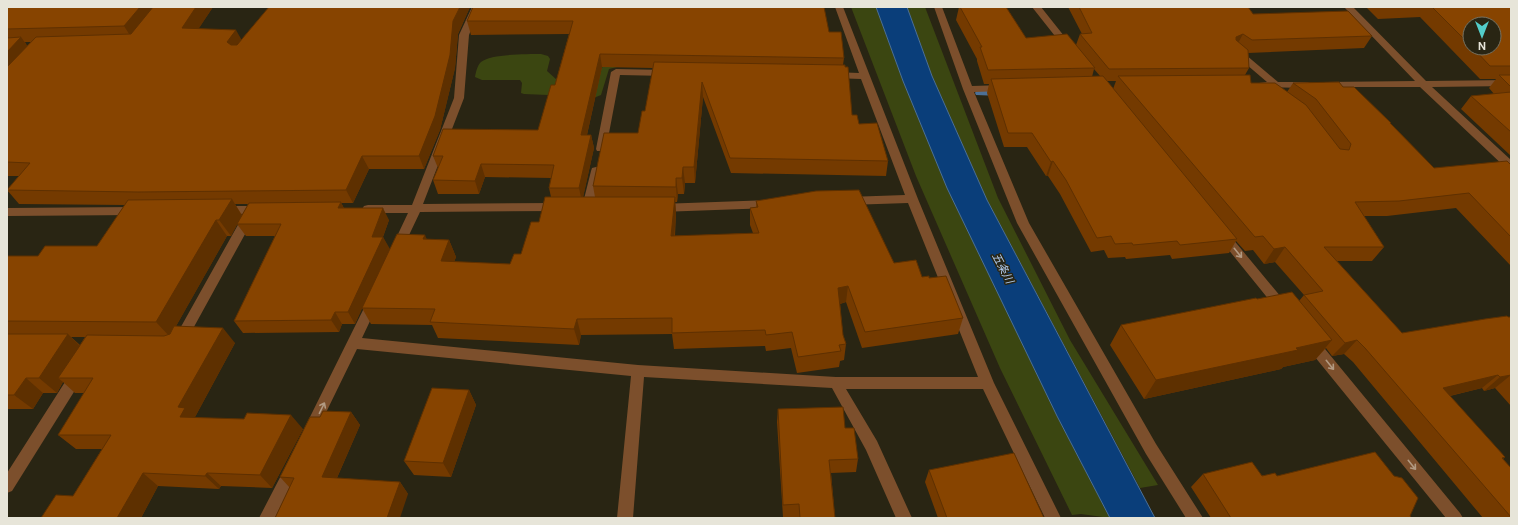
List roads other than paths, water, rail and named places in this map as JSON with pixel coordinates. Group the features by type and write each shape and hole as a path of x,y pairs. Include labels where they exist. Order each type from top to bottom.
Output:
{"street":[{"path":"393,258 416,208 459,98 464,35 476,7"},
{"path":"839,7 912,198 987,383 1053,518"},
{"path":"938,7 968,89 1023,223 1150,449 1195,518"},
{"path":"1036,7 1075,56"},
{"path":"1348,7 1423,84 1511,166"},
{"path":"1236,51 1276,85"},
{"path":"354,209 592,207 616,72 679,73"},
{"path":"818,75 865,76"},
{"path":"1271,94 1255,85 1511,83"},
{"path":"968,89 1014,88"},
{"path":"835,202 912,198"},
{"path":"649,208 780,204"},
{"path":"7,212 150,210"},
{"path":"214,210 276,210"},
{"path":"170,344 177,344 253,210"},
{"path":"1217,228 1291,318"},
{"path":"306,441 377,293"},
{"path":"1301,330 1456,518"},
{"path":"354,343 638,371 836,383 987,383"},
{"path":"7,486 84,363"},
{"path":"625,518 638,371"},
{"path":"836,383 872,446 904,518"},
{"path":"268,518 299,455"}],"water":[{"name":"五条川","path":"876,7 907,7 932,76 987,200 1155,518 1110,518 1057,416 947,188 903,81"}],"waterway":[{"path":"979,93 1000,93"}]}
